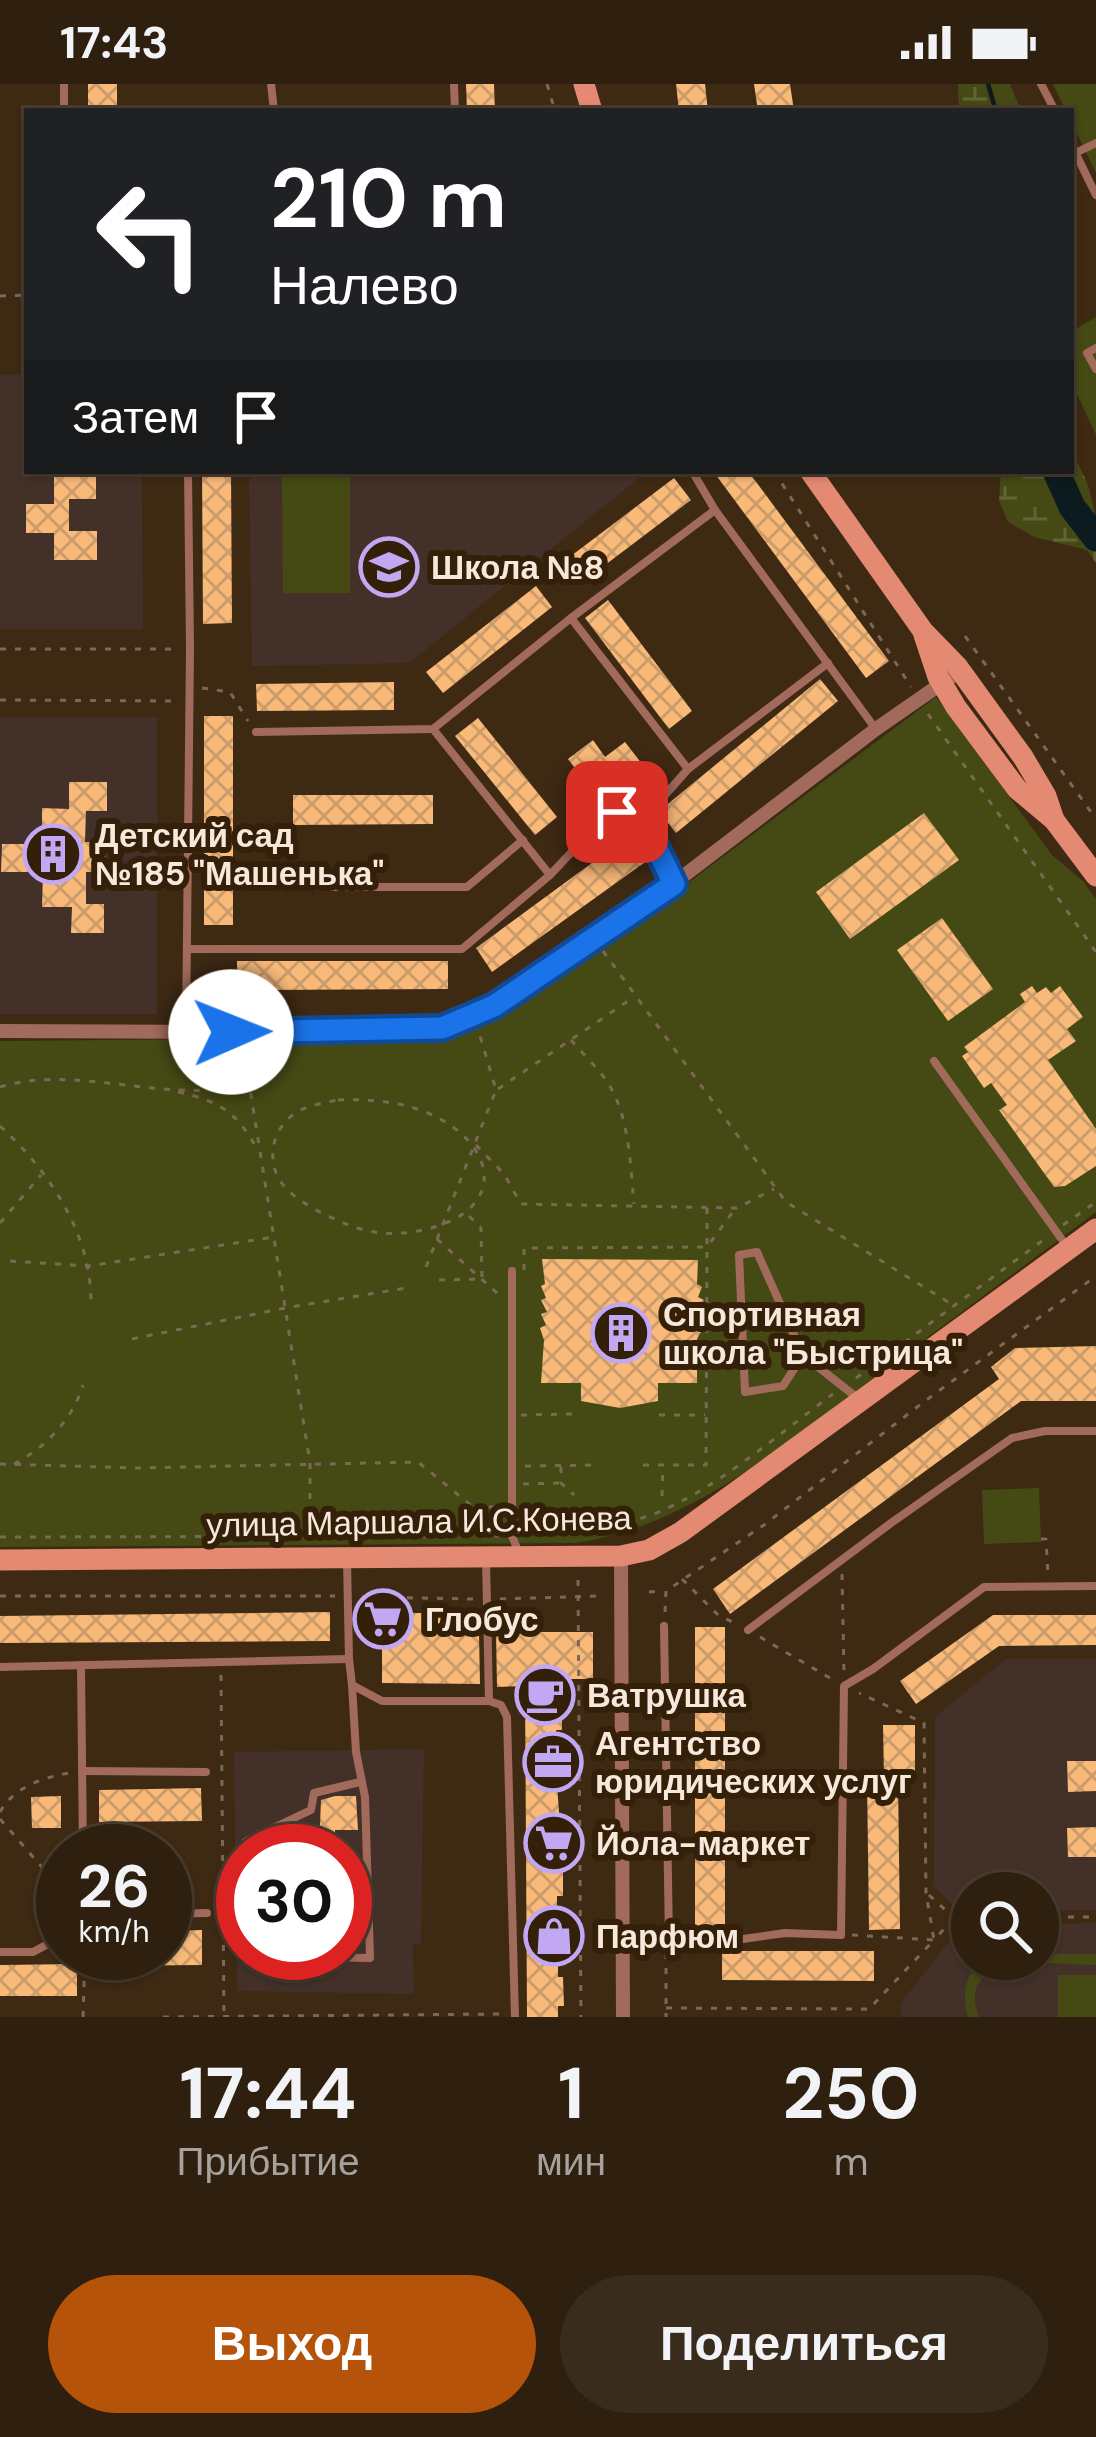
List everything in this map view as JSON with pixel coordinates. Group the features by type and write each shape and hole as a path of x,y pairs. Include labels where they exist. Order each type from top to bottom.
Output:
{"main road":[{"path":"812,474 923,631 961,670 1037,780 1054,820"},
{"path":"923,631 940,683 1017,789 1054,820 1096,876"},
{"name":"улица Маршала И.С.Конева","path":"0,1560 347,1558 517,1546 621,1556 650,1550 681,1532 854,1393 1062,1240 1096,1229"}],"street":[{"path":"0,1031 442,1028 494,1006 674,884 961,670"},
{"path":"621,1556 623,2017"}],"lane":[{"path":"1074,151 1096,195"},
{"path":"1096,348 1087,353 1096,369"},
{"path":"186,1032 188,474"},
{"path":"694,474 715,510 876,729"},
{"path":"256,732 433,729 715,510"},
{"path":"571,618 688,769"},
{"path":"643,820 688,769 828,662"},
{"path":"433,729 550,875"},
{"path":"188,950 462,949 617,812 643,820 674,884"},
{"path":"315,887 466,887 523,840"},
{"path":"934,1061 1062,1240"},
{"path":"803,1355 783,1385 745,1392 739,1255 757,1252 803,1355 854,1393"},
{"path":"512,1271 512,1508 517,1546"},
{"path":"748,1630 1012,1438 1045,1431 1096,1431"},
{"path":"489,1701 490,1547"},
{"path":"347,1558 349,1659 366,1824"},
{"path":"624,1947 784,1933 841,1935 844,1686 873,1670 984,1587 1096,1586"},
{"path":"664,1626 669,1941"},
{"path":"0,1666 349,1659"},
{"path":"81,1665 83,1824"},
{"path":"352,1685 382,1701 501,1705 507,1718 514,2015"},
{"path":"82,1771 206,1772"},
{"path":"282,1824 311,1810 314,1792 360,1782"},
{"path":"192,1913 207,1913"},
{"path":"0,1952 36,1950"}],"path":[{"path":"776,474 912,688"},
{"path":"965,636 1096,819"},
{"path":"0,650 190,649"},
{"path":"189,687 230,692 256,732"},
{"path":"0,700 189,701"},
{"path":"927,712 1096,952"},
{"path":"594,938 785,1202 954,1306"},
{"path":"426,1267 496,1090 635,996"},
{"path":"476,1021 496,1090"},
{"path":"571,1040 608,1083 620,1110 634,1206"},
{"path":"696,1079 703,1074"},
{"path":"0,1087 18,1081 67,1081 169,1090 250,1089 310,1462 310,1536"},
{"path":"169,1090 230,1111 262,1159"},
{"path":"473,1143 482,1161 483,1181 476,1201 466,1213 443,1225 401,1234 360,1229 320,1211 293,1195 278,1179 272,1158 275,1138 285,1121 300,1110 338,1100 375,1100 416,1108 445,1122 473,1143 486,1153 521,1204 736,1208"},
{"path":"0,1126 43,1174 70,1215 89,1265 91,1301"},
{"path":"262,1159 272,1158"},
{"path":"0,1223 43,1174"},
{"path":"707,1247 736,1208 776,1188"},
{"path":"0,1538 310,1536 517,1546 663,1510 854,1393 954,1306 1062,1240 1096,1202"},
{"path":"634,1466 706,1466 707,1207"},
{"path":"440,1280 482,1280 482,1228 466,1213"},
{"path":"10,1261 89,1265 274,1237"},
{"path":"524,1271 524,1248 707,1247"},
{"path":"650,1592 665,1591 764,1525 1096,1276"},
{"path":"132,1339 406,1288"},
{"path":"12,1465 57,1431 82,1385"},
{"path":"659,1414 706,1414"},
{"path":"0,1464 137,1468 418,1462 472,1507 490,1547"},
{"path":"523,1466 598,1466"},
{"path":"561,1466 561,1483"},
{"path":"662,1496 663,1466"},
{"path":"523,1484 561,1483 574,1495"},
{"path":"472,1507 512,1508"},
{"path":"1041,1539 1046,1539 1050,1586"},
{"path":"842,1560 844,1686"},
{"path":"578,1580 581,2017"},
{"path":"664,1626 665,1591"},
{"path":"0,1596 488,1600 600,1596"},
{"path":"221,1662 224,2016"},
{"path":"36,1859 0,1815 6,1801 41,1778 82,1771"},
{"path":"926,1893 951,1915"},
{"path":"1059,1917 1096,1916"},
{"path":"665,2008 869,2009 951,1921"},
{"path":"841,1935 934,1940"},
{"path":"665,2017 669,1941"},
{"path":"83,2017 84,1980"},
{"path":"163,2017 514,2015"}],"shaded area":[{"path":"24,374 24,474 142,474 143,629 0,629 0,375"},
{"name":"Школа №8","path":"249,474 644,474 409,663 252,666"},
{"path":"0,717 157,717 157,1014 0,1014"},
{"path":"1006,1659 1096,1659 1096,1910 1059,1911 1059,1872 951,1872 951,1903 934,1886 935,1717"},
{"path":"424,1749 421,1943 413,1945 414,1994 237,1991 237,1980 372,1980 372,1824 235,1824 234,1752"},
{"path":"1096,1923 1096,2017 901,2017 900,2004 951,1939 951,1980 1059,1980 1059,1924"}],"green space":[{"path":"958,84 1010,84 1020,108 959,108"},
{"path":"1053,84 1096,84 1096,173 1074,127 1074,108 1065,108"},
{"path":"1096,317 1096,435 1074,387 1074,330"},
{"path":"1074,459 1093,505 1096,563 1087,550 1034,537 1008,522 999,500 1001,474 1074,474"},
{"path":"282,474 350,474 350,593 283,593"},
{"path":"936,697 1052,855 1096,899 1096,1212 771,1454 698,1500 619,1533 576,1543 0,1547 0,1041 442,1037 492,1014 676,892"},
{"path":"1039,1488 1041,1542 984,1544 982,1490"},
{"path":"1059,1954 1096,1954 1096,1965 1059,1964"},
{"path":"1059,1975 1096,1975 1096,2017 1058,2017"},
{"path":"969,1980 981,1980 975,1995 979,2017 968,2017"}],"building":[{"path":"88,84 117,84 117,108 88,108"},
{"path":"466,84 494,84 495,108 467,108"},
{"path":"676,84 705,84 708,108 679,108"},
{"path":"754,84 790,84 794,108 758,108"},
{"path":"54,474 96,474 96,499 69,499 69,531 97,531 97,560 54,560 54,533 26,533 26,504 54,504"},
{"path":"202,474 231,474 232,623 203,624"},
{"path":"715,474 750,474 889,661 866,678"},
{"path":"674,478 691,500 580,584 563,562"},
{"path":"536,586 552,607 443,693 426,672"},
{"path":"608,600 692,711 669,729 585,618"},
{"path":"820,679 838,701 676,833 660,813 669,803"},
{"path":"394,682 394,710 257,711 256,684"},
{"path":"204,716 233,716 233,925 204,925"},
{"path":"478,718 557,817 535,835 455,736"},
{"path":"593,740 605,757 625,742 646,769 619,789 609,776 591,789 568,759"},
{"name":"Детский сад №185 \"Машенька\"","path":"69,782 107,782 107,811 86,811 85,842 105,842 105,872 86,872 86,904 104,904 104,933 71,933 72,907 42,907 43,872 1,872 2,844 42,844 42,808 69,809"},
{"path":"293,795 433,795 433,824 293,825"},
{"path":"924,813 959,860 850,939 816,892"},
{"path":"621,822 648,860 492,972 476,948 600,857 591,844"},
{"path":"942,918 993,989 948,1021 897,950"},
{"path":"237,961 448,961 448,989 237,990"},
{"path":"1032,986 1037,993 1046,987 1051,993 1060,986 1083,1017 1067,1029 1076,1041 1048,1060 1096,1129 1096,1166 1065,1186 1054,1187 999,1110 1007,1105 991,1083 984,1088 962,1056 968,1052 964,1047 1025,1002 1020,994"},
{"name":"Спортивная школа \"Быстрица\"","path":"542,1259 698,1260 697,1284 702,1287 698,1297 704,1300 699,1311 704,1314 698,1325 703,1328 697,1339 697,1383 658,1383 658,1401 620,1408 581,1401 581,1383 541,1383 544,1340 540,1328 546,1325 541,1314 547,1312 541,1300 546,1298 541,1286 545,1284"},
{"path":"1096,1346 1096,1401 1021,1401 730,1614 713,1589 999,1379 991,1367 1015,1348"},
{"path":"330,1612 330,1641 0,1643 0,1616"},
{"path":"375,1613 459,1613 459,1634 479,1634 480,1684 382,1683 382,1643 375,1643"},
{"path":"993,1615 1096,1615 1096,1645 999,1646 916,1704 900,1681"},
{"path":"695,1627 725,1627 725,1928 695,1928"},
{"path":"496,1632 593,1632 593,1679 561,1679 562,1730 556,1730 563,1784 557,1784 561,1840 557,1840 557,1867 563,1867 563,1896 557,1896 557,1923 563,1923 558,1977 563,1977 564,2006 558,2006 558,2017 527,2017 525,1686 497,1687"},
{"path":"883,1725 915,1725 915,1780 898,1780 900,1929 869,1930 867,1777 884,1777"},
{"path":"1067,1761 1096,1761 1096,1791 1068,1792"},
{"path":"201,1788 202,1821 99,1822 99,1790"},
{"path":"61,1796 61,1824 32,1828 31,1797"},
{"path":"356,1796 358,1824 320,1824 321,1800"},
{"path":"1096,1827 1096,1857 1068,1857 1067,1828"},
{"path":"192,1930 202,1930 202,1965 192,1965"},
{"path":"722,1951 874,1951 874,1981 722,1980"},
{"path":"0,1965 36,1965 36,1980 77,1980 77,1996 0,1996"}],"waterway":[{"path":"988,84 995,108"},
{"path":"1057,474 1072,507 1096,538"}],"place":[{"name":"Школа №8","path":"389,567"},
{"name":"Детский сад №185 \"Машенька\"","path":"53,854"},
{"name":"Спортивная школа \"Быстрица\"","path":"621,1333"},
{"name":"Глобус","path":"383,1619"},
{"name":"Ватрушка","path":"545,1695"},
{"name":"Агентство юридических услуг","path":"553,1762"},
{"name":"Йола-маркет","path":"554,1843"},
{"name":"Парфюм","path":"554,1936"}],"route":[{"path":"231,1032 442,1028 494,1006 674,884 643,820 617,812"}]}
